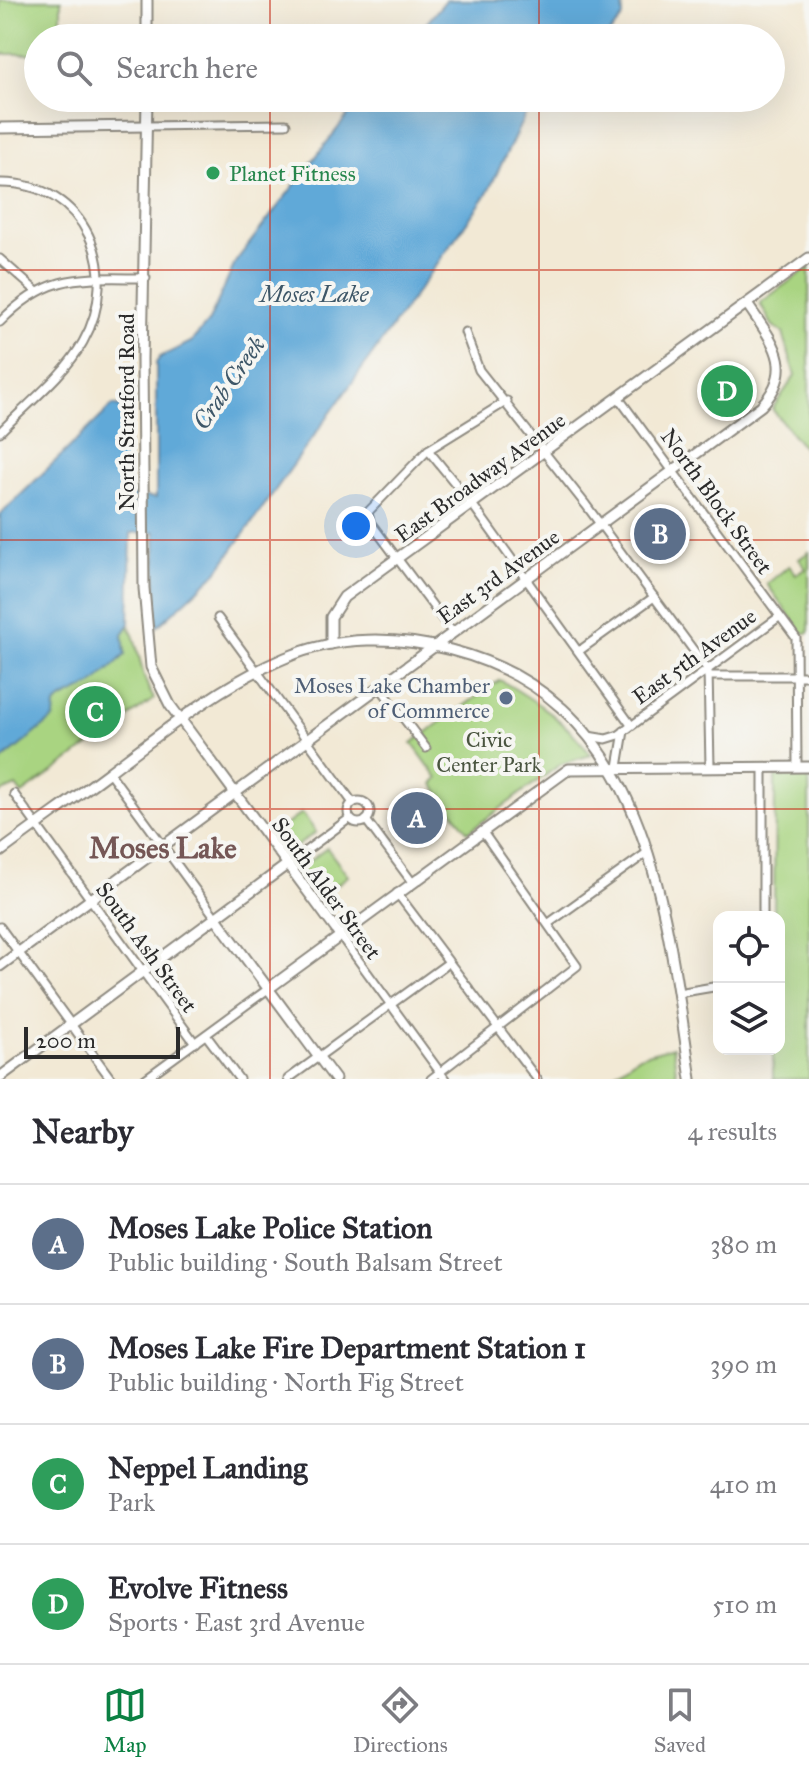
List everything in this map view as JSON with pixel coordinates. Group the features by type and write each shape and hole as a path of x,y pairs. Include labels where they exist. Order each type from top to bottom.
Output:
{"main road":[{"path":"147,0 147,24"},
{"name":"North Stratford Road","path":"147,112 143,486 147,647 159,686 179,718"},
{"path":"0,128 147,126"},
{"name":"East Broadway Avenue","path":"331,644 329,625 335,607 809,258"},
{"name":"East 3rd Avenue","path":"0,966 761,406 777,385 780,363 777,350 747,304"},
{"path":"0,852 179,718 256,672 298,652 331,644 386,640 434,646 479,659 534,687 588,736 616,767 649,851 678,993 691,1079"},
{"name":"South Alder Street","path":"179,718 340,935"},
{"path":"268,989 562,772 583,767 809,767"},
{"path":"0,1077 288,864"},
{"path":"216,918 335,1079"}],"street":[{"path":"147,126 286,124"},
{"path":"0,183 33,186 57,196 79,216 96,252 98,277 92,321 83,342 70,360 0,432"},
{"path":"0,259 35,290"},
{"path":"0,322 35,290 54,283 98,277 146,278"},
{"path":"465,332 479,370 545,451 708,673 710,767"},
{"name":"North Block Street","path":"618,397 796,638 797,767"},
{"path":"453,633 368,515 380,498 428,450 507,401"},
{"path":"428,450 472,504 631,725"},
{"path":"579,651 654,597"},
{"name":"East 5th Avenue","path":"624,731 708,673 779,617"},
{"path":"218,618 353,803 367,806 366,820 412,882"},
{"path":"708,673 809,676"},
{"path":"379,686 426,748"},
{"path":"588,736 606,739 624,731"},
{"path":"616,767 624,731"},
{"path":"763,767 763,911"},
{"path":"109,772 216,918"},
{"name":"South Ash Street","path":"14,794 195,1043"},
{"path":"350,818 349,808 353,803"},
{"path":"288,864 350,818"},
{"path":"350,818 358,823 366,820"},
{"path":"431,1079 442,1076 577,966 482,831"},
{"path":"549,923 649,851"},
{"path":"397,893 537,1079"},
{"path":"0,927 111,1079"},
{"name":"South Alder Street","path":"340,935 442,1076"},
{"path":"288,1079 448,963"},
{"path":"678,993 713,987"},
{"path":"149,1078 268,989"},
{"name":"South Ash Street","path":"206,1035 239,1079"}],"green space":[{"path":"0,0 61,0 61,24 24,24 24,54 0,54"},
{"path":"809,267 809,455 772,409 795,376 783,333 772,325 760,303"},
{"path":"809,552 809,633 802,633 767,584 789,566 796,574 806,569 799,559"},
{"path":"129,625 145,681 154,699 22,794 16,786 0,793 0,762 53,718 55,705 62,699 91,685 125,655 123,634"},
{"name":"Civic Center Park","path":"500,680 550,713 572,732 591,755 561,764 468,832 433,784 438,779 412,743"},
{"path":"809,776 809,1079 773,1079 773,1055 785,1055 785,911 774,911 775,777"},
{"path":"302,813 316,832 289,852 275,833"},
{"path":"327,848 348,876 322,896 301,867"},
{"path":"673,1047 677,1079 607,1079 639,1056"}],"water":[{"path":"446,0 622,0 623,17 617,24 426,24"},
{"name":"Moses Lake","path":"350,112 527,112 487,194 216,573 157,627 155,532 131,533 129,625 123,634 125,655 92,685 62,699 55,705 54,718 0,762 0,515 113,405 125,408 128,413 128,494 156,498 156,363 160,357 191,342 209,321 236,261"}],"place":[{"name":"Planet Fitness","path":"213,173"},
{"name":"Evolve Fitness","path":"727,391"},
{"name":"Moses Lake Fire Department Station 1","path":"660,534"},
{"name":"Moses Lake Chamber of Commerce","path":"506,698"},
{"name":"Neppel Landing","path":"95,712"},
{"name":"Moses Lake Police Station","path":"417,818"}],"district":[{"name":"Moses Lake","path":"163,848"}],"water label":[{"name":"Crab Creek","path":"229,383"}]}
